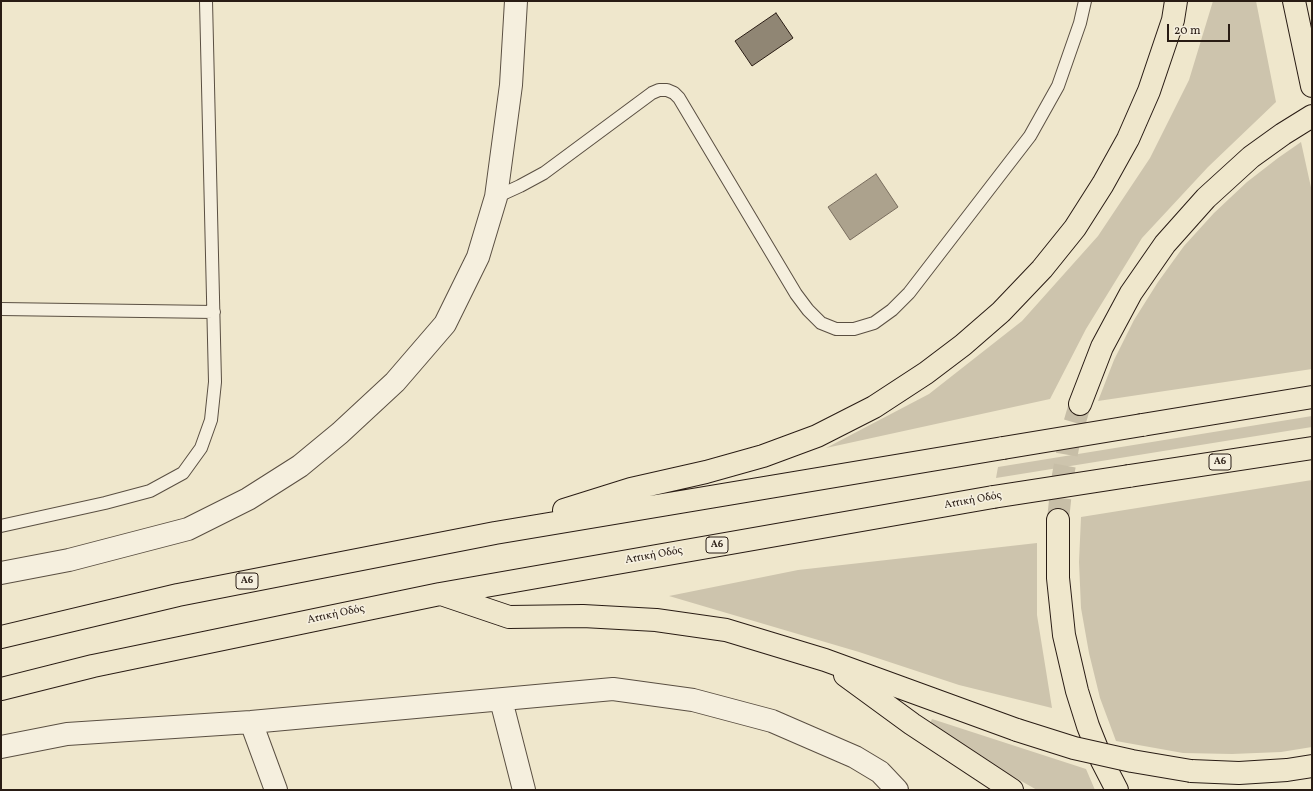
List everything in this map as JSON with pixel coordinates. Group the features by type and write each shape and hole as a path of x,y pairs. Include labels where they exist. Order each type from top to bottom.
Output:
{"highway":[{"path":"496,533 630,488 706,472 763,456 817,436 874,407 926,373 963,345 1001,312 1042,269 1075,228 1103,184 1128,139 1149,90 1172,20 1176,1"},
{"path":"1294,1 1312,86"},
{"path":"1080,404 1102,347 1116,320 1131,293 1165,244 1206,198 1251,157 1283,134 1312,116"},
{"name":"Α6","path":"1,637 178,595 496,533 1310,397"},
{"name":"Αττική Οδός","path":"1,689 93,666 440,594 994,497 1312,448"},
{"path":"1058,520 1058,578 1064,635 1077,691 1088,726 1102,760 1117,790"},
{"path":"440,594 509,617 583,616 656,620 726,630 825,660 1017,730 1081,749 1132,761 1191,770 1239,773 1287,770 1312,766"},
{"path":"825,660 912,724 1012,790"}],"street":[{"path":"1,573 69,560 188,529 248,499 300,466 340,433 395,382 445,324 478,257 496,197 511,85 516,1"},
{"path":"1,747 67,734 251,722 613,689 693,700 772,721 855,757 880,772 897,790"},
{"path":"501,700 524,790"},
{"path":"251,722 276,790"}],"lane":[{"path":"1,526 106,503 150,491 182,473 201,448 211,420 215,382 206,1"},
{"path":"496,197 544,173 652,93 659,90 667,90 674,93 679,98 796,294 808,310 821,324 836,329 854,328 874,323 892,310 909,293 1030,136 1058,86 1080,23 1085,1"},
{"path":"1,309 214,312"}],"shaded area":[{"path":"1213,1 1256,1 1276,102 1208,167 1142,238 1086,329 1050,399 826,448 929,394 1022,321 1098,236 1150,158 1189,80"},
{"path":"1301,142 1312,192 1312,369 1098,401 1114,360 1134,320 1158,282 1184,246 1214,213 1247,182"},
{"path":"876,174 898,207 850,240 828,207"},
{"path":"1312,416 1312,427 996,478 998,467"},
{"path":"1312,480 1312,747 1281,752 1232,754 1183,753 1116,741 1100,698 1089,653 1081,608 1079,562 1081,517"},
{"path":"1037,543 1037,615 1052,708 959,685 859,652 669,596 798,570"},
{"path":"932,719 1086,769 1095,790 1037,790 928,728"}],"building":[{"path":"776,13 793,38 752,66 735,41"}],"tunnel":[{"path":"1058,520 1062,481 1069,442 1080,404"}]}
